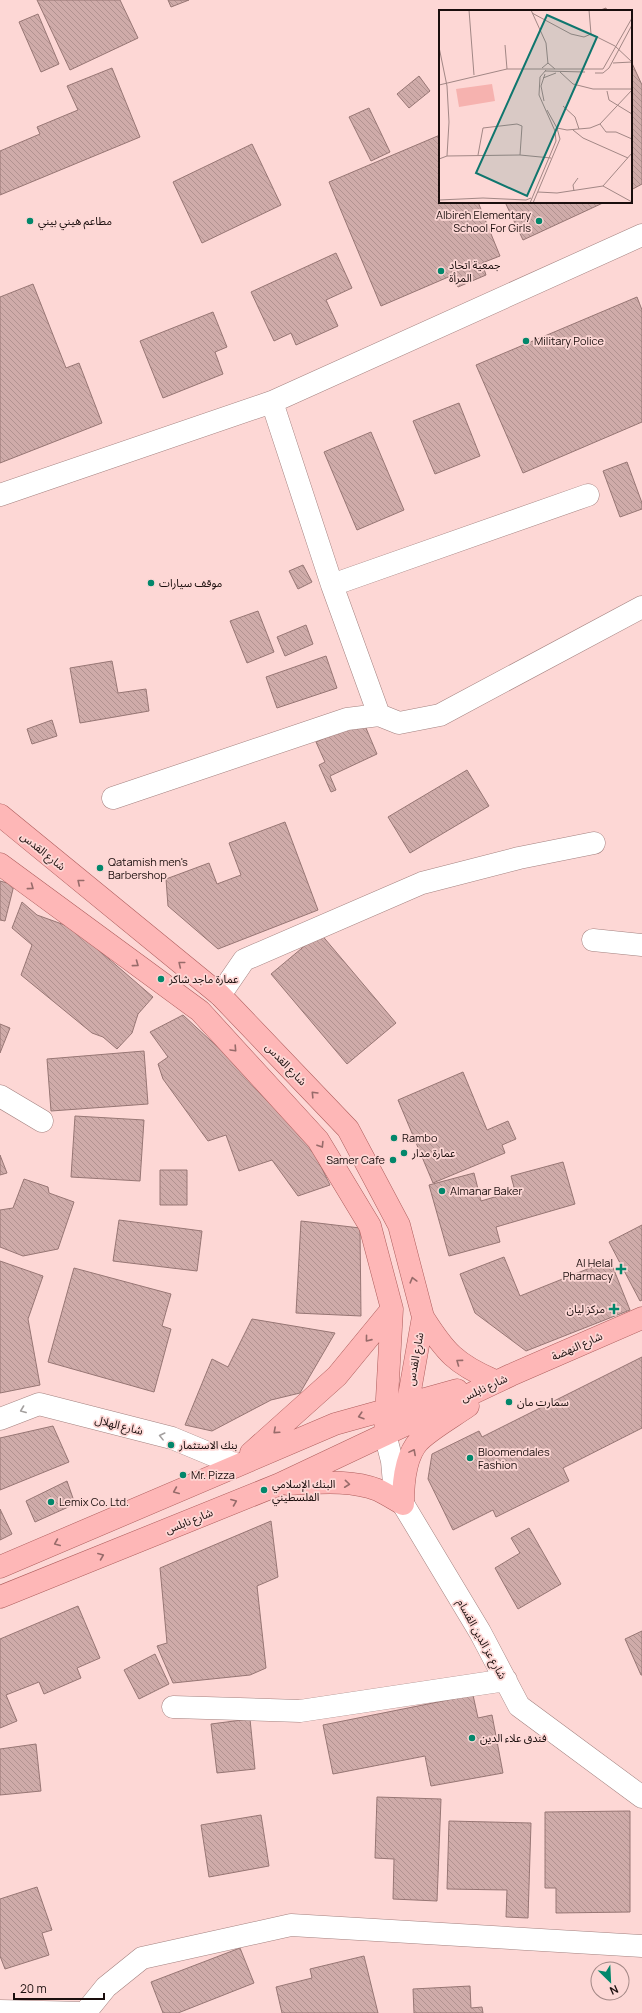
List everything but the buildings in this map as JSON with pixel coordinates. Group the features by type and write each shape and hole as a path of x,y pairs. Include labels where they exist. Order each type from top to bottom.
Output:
{"main road":[{"name":"شارع القدس","path":"0,815 220,995 348,1130 399,1226 423,1317 408,1402"},
{"name":"شارع القدس","path":"0,864 200,1011 318,1140 370,1226 392,1309 384,1434"},
{"path":"237,1465 337,1376 392,1309"},
{"path":"423,1317 440,1344 456,1360 472,1371 502,1378"},
{"name":"شارع النهضة","path":"502,1378 642,1318"},
{"path":"280,1484 340,1483 360,1485 377,1490 403,1504 403,1486 406,1465 419,1442 502,1378"},
{"name":"شارع نابلس","path":"0,1567 335,1424 408,1402 502,1378"},
{"name":"شارع نابلس","path":"0,1598 280,1484 502,1378"},
{"path":"384,1434 408,1402"}],"street":[{"path":"0,495 272,402 642,235"},
{"path":"272,402 332,585 379,715"},
{"path":"332,585 588,495"},
{"path":"113,798 347,719 379,715 400,723 440,715 642,607"},
{"path":"220,995 244,960 422,883 519,858 594,843"},
{"path":"593,940 642,945"},
{"path":"0,1096 42,1121"},
{"name":"شارع الهلال","path":"0,1419 39,1404 172,1438 237,1465"},
{"name":"شارع عز الدين القسام","path":"384,1434 392,1461 394,1483 403,1504 480,1632 519,1706 642,1797"},
{"path":"173,1707 300,1711 506,1680"},
{"path":"0,2011 85,2013 106,1987 142,1958 291,1925 642,1946"}],"place":[{"name":"مطاعم هيني بيني","path":"30,221"},
{"name":"Albireh Elementary School For Girls","path":"539,221"},
{"name":"جمعية اتحاد المرأة","path":"441,271"},
{"name":"Military Police","path":"526,341"},
{"name":"موقف سيارات","path":"151,583"},
{"name":"Qatamish men's Barbershop","path":"100,868"},
{"name":"عمارة ماجد شاكر","path":"161,979"},
{"name":"Rambo","path":"394,1138"},
{"name":"عمارة مدار","path":"404,1153"},
{"name":"Samer Cafe","path":"393,1160"},
{"name":"Almanar Baker","path":"442,1191"},
{"name":"Al Helal Pharmacy","path":"621,1269"},
{"name":"مركز ليان","path":"614,1309"},
{"name":"سمارت مان","path":"509,1402"},
{"name":"بنك الاستثمار","path":"171,1445"},
{"name":"Bloomendales Fashion","path":"470,1458"},
{"name":"Mr. Pizza","path":"183,1475"},
{"name":"البنك الإسلامي الفلسطيني","path":"264,1490"},
{"name":"Lemix Co. Ltd.","path":"51,1502"},
{"name":"فندق علاء الدين","path":"472,1738"}]}
